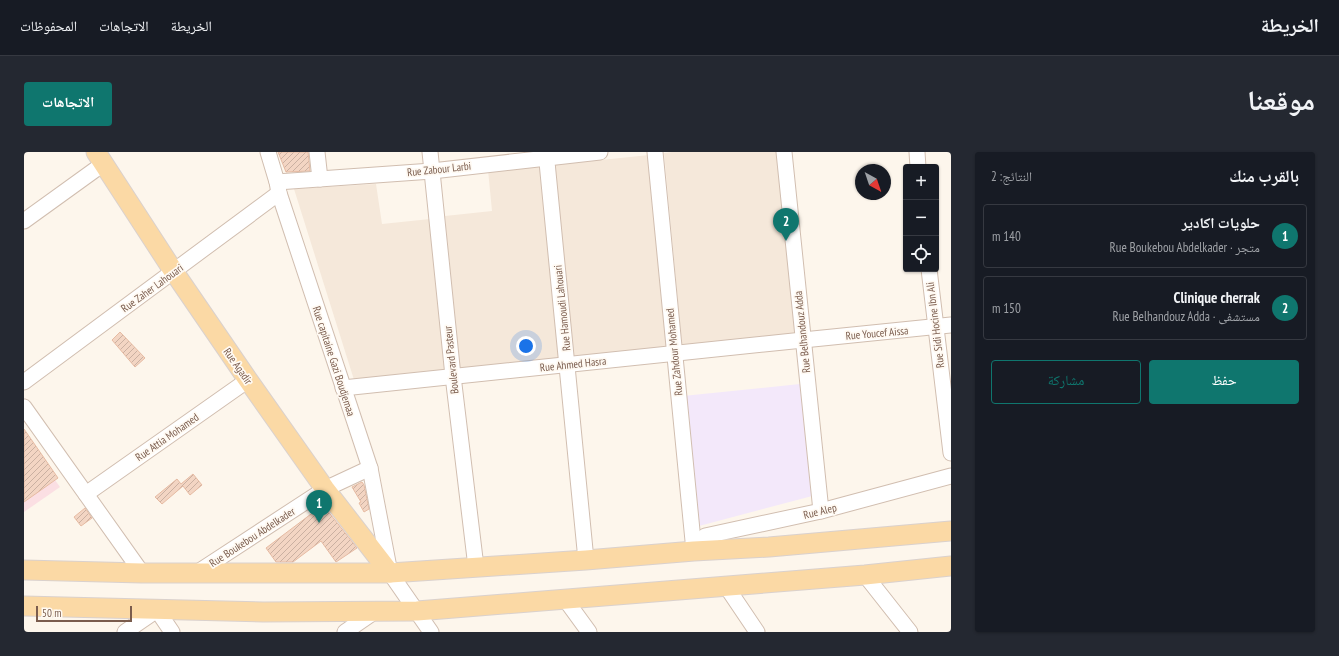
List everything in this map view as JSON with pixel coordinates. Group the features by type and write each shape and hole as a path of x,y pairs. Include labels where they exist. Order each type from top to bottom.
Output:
{"main road":[{"name":"Rue Agadir","path":"99,158 174,272 248,380 325,489 390,573"},
{"path":"24,570 142,573 390,573 769,547 951,531"},
{"path":"24,606 263,612 417,611 865,575 951,566"}],"street":[{"name":"Rue capitaine Gazi Boudjemaa","path":"268,152 278,188 370,468 390,573"},
{"path":"317,152 320,179"},
{"name":"Boulevard Pasteur","path":"430,152 453,376 476,567"},
{"name":"Rue Zabour Larbi","path":"278,188 320,179 432,171 546,155 600,152"},
{"name":"Rue Zahdour Mohamed","path":"655,152 694,551"},
{"name":"Rue Belhandouz Adda","path":"784,152 821,511"},
{"path":"917,152 918,164"},
{"name":"Rue Hamoudi Lahouari","path":"546,155 586,560"},
{"path":"24,221 99,158"},
{"name":"Rue Zaher Lahouari","path":"24,382 174,272 278,188"},
{"name":"Rue Sidi Hocine Ibn Ali","path":"929,272 951,453"},
{"name":"Rue Youcef Aissa","path":"803,340 951,325"},
{"name":"Rue Ahmed Hasra","path":"343,388 803,340"},
{"name":"Rue Attia Mohamed","path":"86,494 248,380"},
{"path":"24,407 142,573"},
{"name":"Rue Boukebou Abdelkader","path":"198,572 325,489 370,468"},
{"name":"Rue Alep","path":"694,551 705,536 821,511 951,476"},
{"path":"390,573 431,632"},
{"path":"865,575 910,632"},
{"path":"726,586 757,632"},
{"path":"565,599 589,632"},
{"path":"125,632 157,610 172,632"},
{"path":"345,632 374,612"}],"shaded area":[{"path":"779,152 796,334 682,345 664,153"},
{"path":"649,155 669,347 574,357 554,165"},
{"path":"540,165 559,358 459,368 445,216 492,211 488,170"},
{"path":"376,184 382,224 430,219 445,372 355,383 294,189"},
{"path":"800,384 816,495 699,526 683,396"},
{"path":"24,437 60,487 24,512"}],"building":[{"path":"278,152 308,152 310,171 286,172"},
{"path":"120,332 145,358 135,367 112,340"},
{"path":"24,429 58,478 24,502"},
{"path":"193,474 202,485 190,495 183,486 162,504 155,497 177,479 181,484"},
{"path":"362,482 369,509 364,512 359,503 361,502 352,487"},
{"path":"323,505 357,548 336,562 321,541 293,562 276,562 266,548"},
{"path":"85,508 92,518 81,526 74,517"}],"place":[{"name":"Clinique cherrak","path":"786,241"},
{"name":"حلويات اكادير","path":"319,523"}]}
